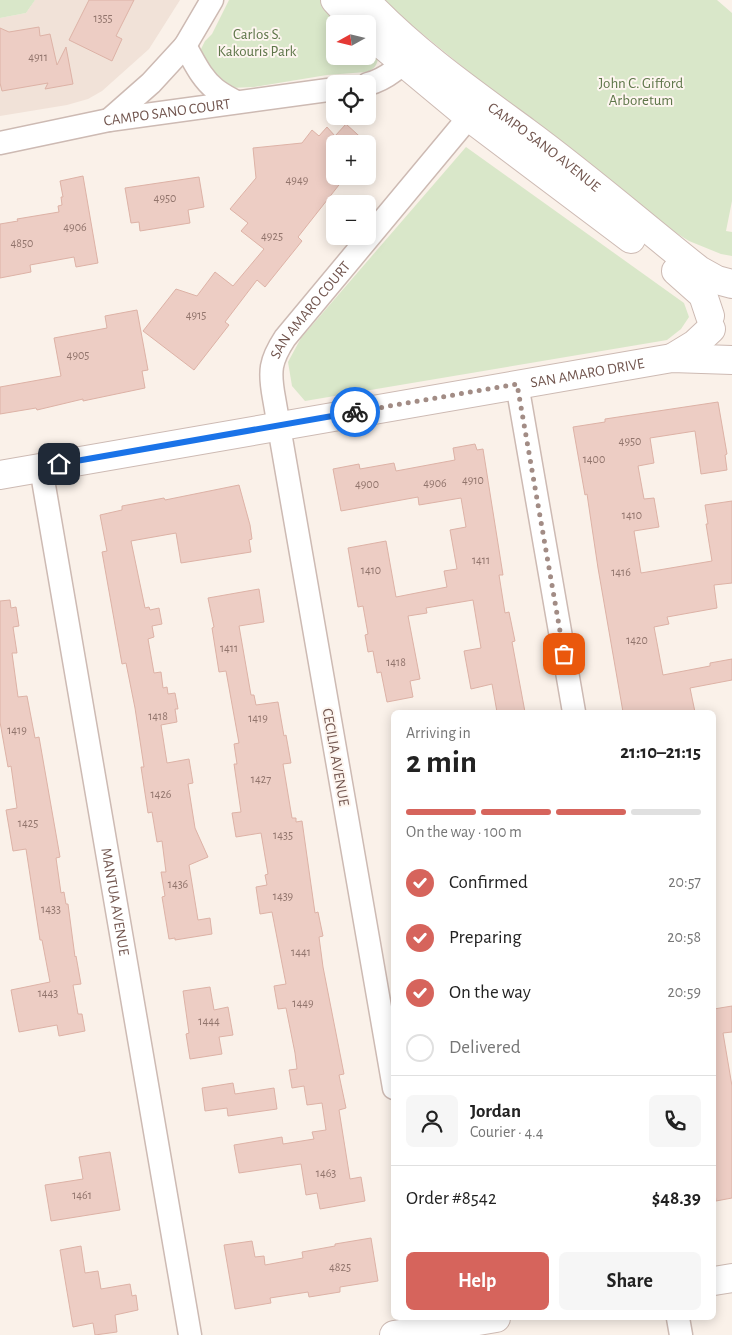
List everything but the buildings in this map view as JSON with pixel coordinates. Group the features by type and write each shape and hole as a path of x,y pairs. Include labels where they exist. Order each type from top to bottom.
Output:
{"street":[{"path":"109,120 167,67 186,46 212,0"},
{"path":"335,0 349,15"},
{"name":"CAMPO SANO AVENUE","path":"365,0 410,56 469,116 685,278 703,295 717,345 732,359"},
{"name":"CAMPO SANO AVENUE","path":"376,37 475,96 539,142 699,270 732,286"},
{"path":"186,46 207,82 236,102"},
{"path":"376,81 384,78 410,56"},
{"name":"CAMPO SANO COURT","path":"0,142 109,120 326,90"},
{"name":"SAN AMARO COURT","path":"279,426 270,374 278,349 342,268 469,116"},
{"name":"SAN AMARO DRIVE","path":"672,358 695,344 711,322 714,306 719,297 732,286"},
{"name":"SAN AMARO DRIVE","path":"0,474 672,358 732,359"},
{"path":"517,384 574,710"},
{"name":"CECILIA AVENUE","path":"279,426 391,1071"},
{"name":"MANTUA AVENUE","path":"41,468 190,1335"},
{"path":"716,1281 732,1278"},
{"path":"394,1335 482,1320"},
{"path":"678,1320 681,1335"}],"shaded area":[{"path":"35,0 180,0 149,49 102,91 88,99 67,105 0,116 0,18 26,13"}],"green space":[{"path":"0,0 35,0 26,13 0,18"},
{"name":"Carlos S. Kakouris Park","path":"229,0 326,0 339,15 326,15 326,65 375,65 366,72 326,75 254,87 229,88 220,83 200,51 205,41 212,34"},
{"name":"John C. Gifford Arboretum","path":"381,0 717,0 732,13 732,201 726,231 732,232 732,256 721,254 689,241 662,224 513,108"},
{"path":"466,147 684,303 689,317 681,329 667,340 305,401 292,386 288,362 301,338"}],"way so far":[{"path":"355,412 517,384 564,654"}],"route":[{"path":"59,464 355,412"}]}
